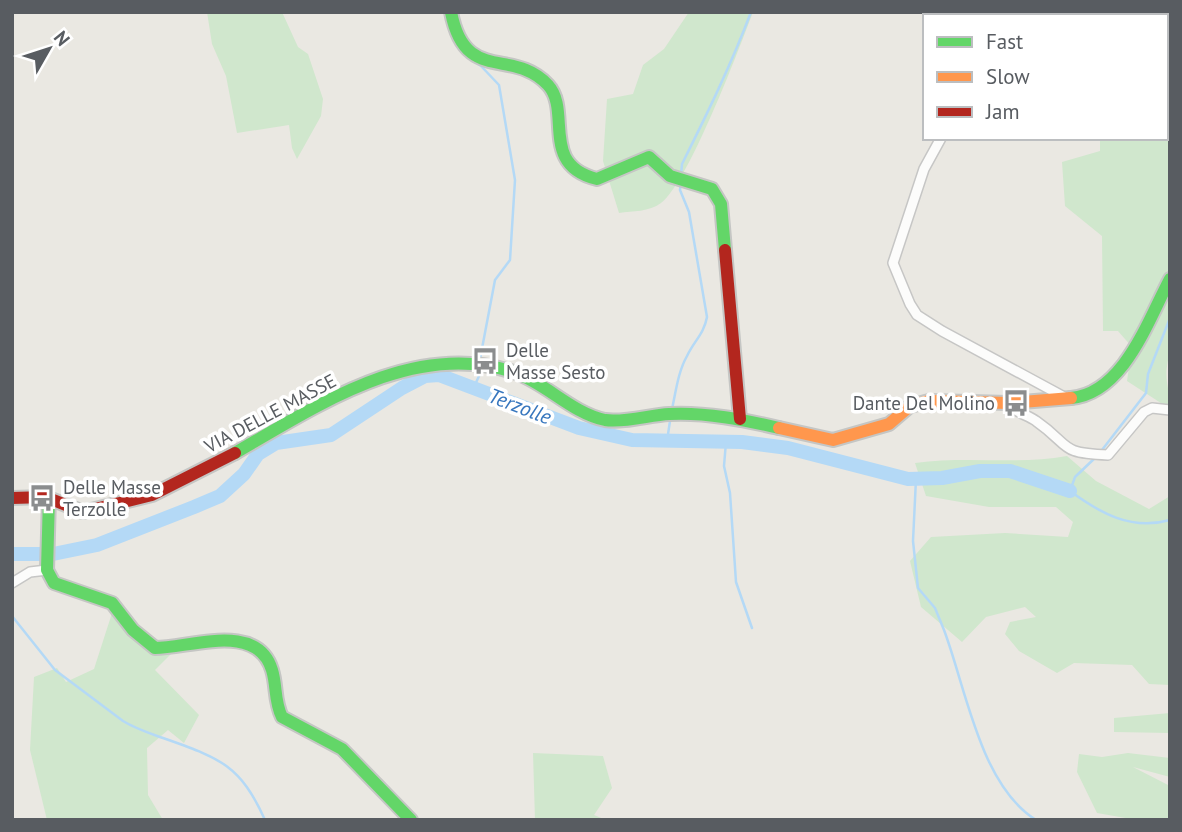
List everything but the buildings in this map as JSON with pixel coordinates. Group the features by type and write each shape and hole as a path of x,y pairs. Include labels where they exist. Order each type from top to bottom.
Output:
{"street":[{"path":"452,12 456,37 476,59 527,74 549,86 553,92 558,141 573,165 596,179 606,177 642,157 649,157 671,177 710,185 721,204 740,419"},
{"path":"940,140 924,169 893,263 909,304 917,315 942,331 1067,398"},
{"name":"VIA DELLE MASSE","path":"12,498 48,497 83,512 152,495 197,475 322,403 383,377 440,363 478,362 519,374 565,402 606,420 671,414 740,419 833,440 869,432 889,424 910,406 929,401 946,399 1009,403 1091,394 1108,383 1128,354 1170,279"},
{"path":"1009,403 1011,408 1038,422 1064,448 1083,454 1108,455 1144,412 1152,408 1170,410"},
{"path":"48,497 47,569 50,579 58,587 103,598 112,603 133,630 155,648 221,640 247,645 272,667 279,712 284,720 330,740 355,759 411,820"},
{"path":"12,583 30,572 47,569"}],"green space":[{"path":"207,12 282,12 298,47 308,54 323,99 321,116 297,159 292,148 289,125 237,133 226,76 212,44"},
{"path":"689,12 753,12 712,114 672,191 661,203 651,208 619,213 603,161 607,99 633,94 643,65 664,49"},
{"path":"1170,68 1170,352 1166,376 1170,409 1127,381 1132,347 1118,331 1103,331 1102,236 1065,206 1062,162 1100,151 1100,140 1168,140"},
{"path":"1067,456 1096,481 1149,509 1170,496 1170,685 1149,684 1132,665 1074,663 1057,673 1019,651 1005,634 1010,622 1036,617 1025,607 986,617 962,642 921,607 910,561 931,537 1005,533 1068,537 1073,522 1056,507 989,507 926,496 915,463 1029,460"},
{"path":"113,610 145,650 172,653 155,670 199,715 184,743 168,730 147,748 148,795 163,820 47,820 30,750 34,677 57,668 66,682 94,669"},
{"path":"1170,713 1170,733 1114,732 1114,718"},
{"path":"533,753 603,756 612,788 594,815 606,820 535,820"},
{"path":"1128,753 1170,758 1170,777 1133,767 1170,786 1170,820 1137,820 1097,813 1077,772 1079,754 1102,757"}],"waterway":[{"path":"681,175 682,164 710,108 751,12"},
{"path":"470,59 481,66 499,85 515,180 510,260 495,280 480,359"},
{"path":"672,409 681,368 704,328 707,317 689,212 680,190 681,182"},
{"path":"1102,450 1146,393 1148,374 1170,318"},
{"path":"473,389 480,374 479,366"},
{"name":"Terzolle","path":"12,554 53,554 97,545 194,507 220,496 244,474 258,454 276,443 331,435 402,388 425,376 439,375 579,428 632,440 742,442 788,448 908,479 942,478 980,471 1010,471 1070,491"},
{"path":"667,441 670,421"},
{"path":"726,442 724,466 730,493 736,582 752,628"},
{"path":"1096,457 1075,477 1070,491 1117,518 1142,523 1170,520"},
{"path":"916,479 913,541 918,588 935,608 944,630 988,760 1001,784 1017,804 1036,820"},
{"path":"12,616 55,670 123,721 199,751 226,766 246,786 265,820"}],"traffic: fast":[{"path":"451,12 458,35 467,49 492,62 534,74 548,85 555,96 558,109 562,150 568,162 579,172 597,179 649,157 670,176 712,189 721,204 725,250"},
{"path":"1071,398 1090,393 1106,383 1120,369 1143,333 1170,279"},
{"path":"235,453 334,397 405,370 442,364 479,364 516,373 582,411 605,420 697,414 779,428"},
{"path":"49,497 47,570 54,583 112,603 133,630 155,648 221,641 252,646 264,655 272,670 282,717 342,749 411,820"}],"traffic: slow":[{"path":"779,428 833,440 889,424 910,406 929,401 1009,403 1071,398"}],"traffic: jam":[{"path":"725,250 740,419"},
{"path":"12,498 46,497 83,512 152,495 235,453"}],"place":[{"name":"Delle Masse Sesto","path":"485,361"},
{"name":"Dante Del Molino","path":"1016,403"},
{"name":"Delle Masse Terzolle","path":"42,498"}]}
